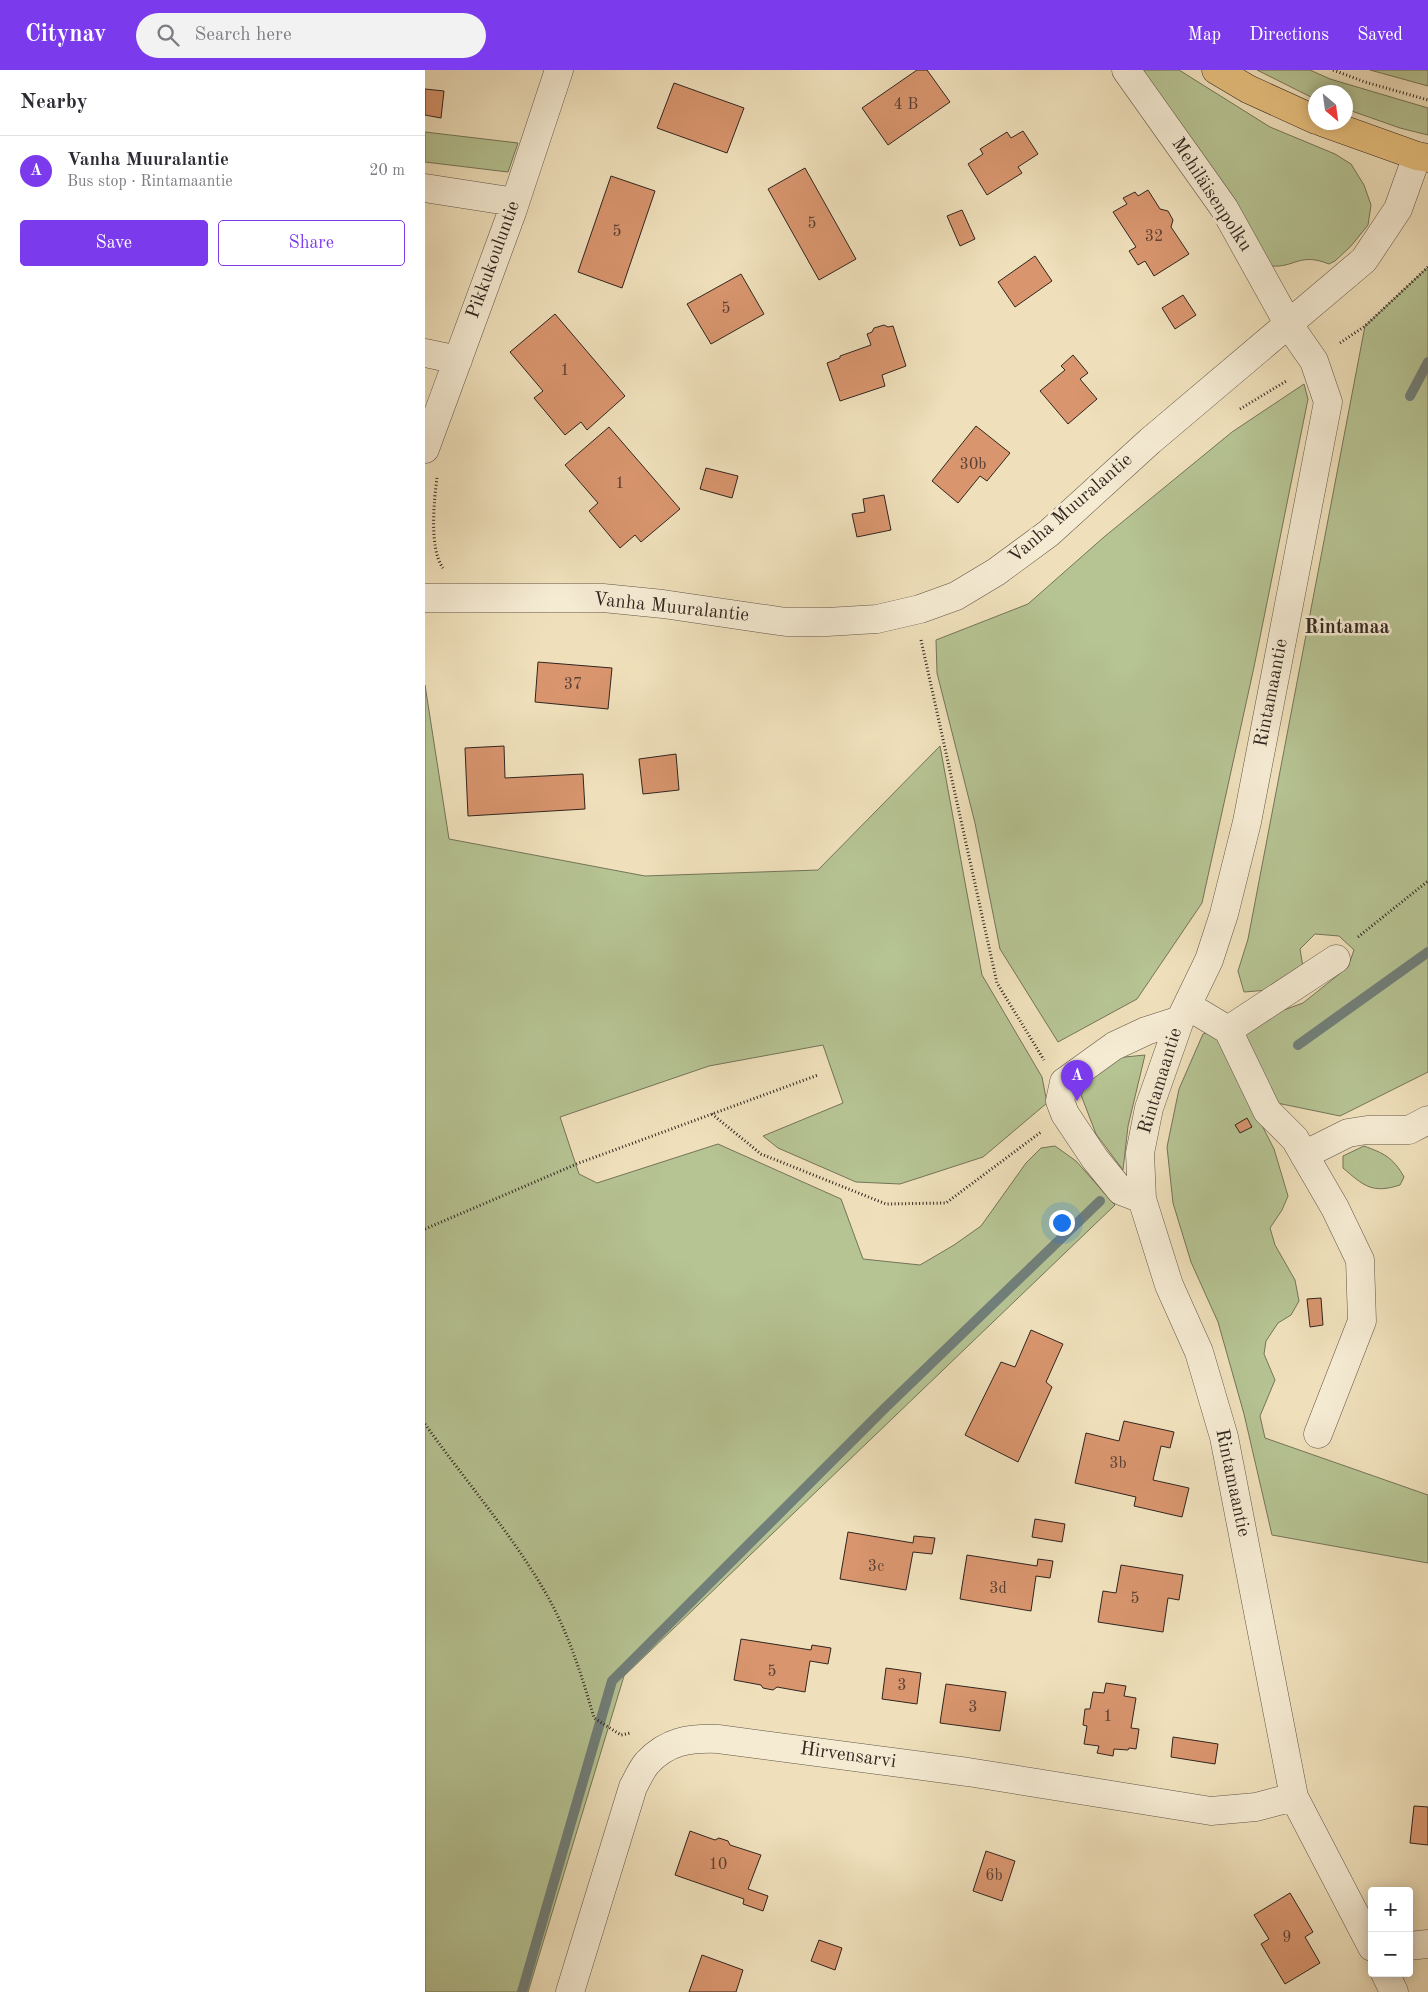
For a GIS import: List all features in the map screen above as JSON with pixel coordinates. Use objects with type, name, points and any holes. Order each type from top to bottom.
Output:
[{"type":"main road","points":[[1216,70],[1248,89],[1308,117]]},
{"type":"main road","points":[[1345,130],[1423,157]]},
{"type":"street","name":"Pikkukouluntie","points":[[425,449],[515,202],[559,70]]},
{"type":"street","name":"Mehiläisenpolku","points":[[1126,70],[1224,208],[1289,325]]},
{"type":"street","name":"Vanha Muuralantie","points":[[425,598],[603,598],[785,622],[827,622],[877,619],[920,609],[956,596],[996,572],[1049,533],[1132,457],[1363,260],[1397,209],[1423,157]]},
{"type":"street","points":[[425,188],[515,202]]},
{"type":"street","name":"Rintamaantie","points":[[1289,325],[1314,361],[1328,402],[1247,822],[1224,914],[1209,960],[1184,1013],[1149,1108],[1140,1153],[1142,1199],[1169,1285],[1199,1352],[1224,1438],[1294,1797],[1368,1940]]},
{"type":"street","points":[[425,352],[457,360]]},
{"type":"street","points":[[1228,1030],[1336,959]]},
{"type":"street","points":[[1142,1199],[1121,1191],[1095,1159],[1065,1114],[1060,1101],[1064,1082],[1114,1046],[1184,1013],[1228,1030],[1267,1111],[1295,1139],[1335,1208],[1359,1260],[1362,1321],[1318,1434]]},
{"type":"street","points":[[1304,1154],[1348,1133],[1367,1130],[1409,1130],[1428,1120]]},
{"type":"street","name":"Hirvensarvi","points":[[570,1992],[633,1787],[645,1764],[657,1754],[673,1744],[693,1738],[718,1739],[968,1772],[1211,1811],[1256,1807],[1294,1797]]},
{"type":"street","points":[[1413,1946],[1428,1944]]},
{"type":"street","points":[[1387,1977],[1394,1992]]},
{"type":"path","points":[[1333,70],[1365,82],[1428,100]]},
{"type":"path","points":[[1237,410],[1279,387],[1365,326],[1428,267]]},
{"type":"path","points":[[921,639],[997,983],[1047,1066],[1064,1082]]},
{"type":"path","points":[[1336,959],[1368,928],[1428,881]]},
{"type":"path","points":[[425,1229],[579,1163],[818,1075]]},
{"type":"path","points":[[712,1113],[761,1154],[886,1204],[945,1203],[1065,1114]]},
{"type":"path","points":[[425,1424],[507,1532],[548,1598],[578,1664],[594,1718],[621,1735]]},
{"type":"green space","points":[[1139,70],[1179,70],[1270,127],[1335,154],[1351,164],[1364,185],[1371,205],[1368,225],[1351,246],[1329,264],[1304,260],[1286,265],[1271,266]]},
{"type":"green space","points":[[1257,70],[1310,70],[1350,85],[1308,85],[1308,96]]},
{"type":"green space","points":[[1370,70],[1428,70],[1428,86]]},
{"type":"green space","points":[[1353,86],[1428,108],[1428,135],[1400,128],[1353,111]]},
{"type":"green space","points":[[425,132],[518,143],[508,172],[425,162]]},
{"type":"green space","points":[[1428,267],[1428,1072],[1340,1116],[1277,1103],[1238,1035],[1246,1024],[1303,1003],[1348,967],[1354,950],[1339,936],[1315,934],[1300,949],[1303,967],[1269,990],[1244,992],[1238,971],[1248,939],[1365,326]]},
{"type":"green space","points":[[1304,384],[1308,399],[1254,667],[1202,903],[1137,999],[1058,1042],[1000,949],[975,823],[937,673],[936,640],[1028,604],[1104,537],[1232,432]]},
{"type":"green space","points":[[425,685],[449,839],[645,876],[818,870],[940,746],[982,975],[1042,1077],[1047,1103],[983,1157],[900,1184],[856,1182],[778,1148],[763,1136],[843,1103],[823,1045],[709,1066],[560,1117],[579,1174],[597,1183],[718,1144],[841,1199],[863,1259],[920,1265],[981,1226],[1026,1163],[1041,1148],[1055,1146],[1076,1161],[1115,1205],[624,1676],[528,1992],[425,1992]]},
{"type":"green space","points":[[1211,1031],[1217,1037],[1274,1149],[1288,1196],[1282,1210],[1270,1228],[1275,1245],[1295,1280],[1299,1301],[1291,1315],[1278,1323],[1266,1341],[1264,1354],[1275,1380],[1260,1416],[1265,1438],[1428,1495],[1428,1563],[1272,1535],[1244,1414],[1218,1322],[1191,1262],[1173,1203],[1167,1147],[1179,1089],[1203,1034]]},
{"type":"green space","points":[[1145,1055],[1128,1126],[1123,1170],[1096,1134],[1081,1095],[1090,1079],[1115,1058]]},
{"type":"green space","points":[[1364,1146],[1392,1160],[1404,1177],[1400,1185],[1382,1189],[1369,1187],[1343,1168],[1343,1156]]},
{"type":"building","points":[[917,70],[927,70],[950,102],[888,145],[862,108]]},
{"type":"building","points":[[674,83],[744,108],[727,153],[657,128]]},
{"type":"building","points":[[425,89],[444,91],[441,118],[425,115]]},
{"type":"building","points":[[1023,131],[1038,154],[1018,167],[1022,173],[987,195],[968,164],[983,154],[980,149],[1007,132],[1011,138]]},
{"type":"building","points":[[805,168],[856,259],[819,280],[768,189]]},
{"type":"building","points":[[611,176],[655,191],[622,288],[578,272]]},
{"type":"building","points":[[1148,190],[1160,209],[1168,211],[1173,220],[1171,227],[1189,254],[1154,276],[1145,261],[1138,265],[1129,251],[1136,247],[1113,212],[1127,204],[1123,198],[1135,192],[1138,196]]},
{"type":"building","points":[[962,210],[975,239],[960,246],[947,216]]},
{"type":"building","points":[[1035,256],[1052,281],[1015,307],[998,282]]},
{"type":"building","points":[[741,274],[764,314],[711,344],[687,304]]},
{"type":"building","points":[[1183,295],[1196,315],[1175,329],[1162,308]]},
{"type":"building","points":[[555,314],[625,396],[587,430],[581,422],[565,435],[534,398],[543,391],[510,352]]},
{"type":"building","points":[[884,325],[888,327],[893,326],[906,366],[882,375],[885,386],[840,401],[827,363],[840,358],[840,356],[871,345],[867,334],[872,332],[874,328]]},
{"type":"building","points":[[1073,355],[1088,373],[1080,379],[1097,399],[1068,424],[1040,391],[1065,370],[1061,366]]},
{"type":"building","points":[[976,426],[1010,453],[987,481],[980,476],[958,503],[932,481]]},
{"type":"building","points":[[609,427],[680,509],[641,542],[635,535],[620,548],[589,511],[598,503],[565,465]]},
{"type":"building","points":[[706,468],[738,476],[732,498],[700,489]]},
{"type":"building","points":[[884,495],[891,530],[857,537],[852,514],[865,512],[863,499]]},
{"type":"building","points":[[538,662],[612,668],[608,709],[535,702]]},
{"type":"building","points":[[504,746],[505,778],[583,774],[585,809],[468,816],[465,748]]},
{"type":"building","points":[[676,754],[679,790],[643,794],[639,759]]},
{"type":"building","points":[[1247,1118],[1252,1127],[1240,1133],[1235,1125]]},
{"type":"building","points":[[1321,1298],[1323,1325],[1310,1327],[1307,1299]]},
{"type":"building","points":[[1031,1330],[1063,1344],[1046,1382],[1052,1387],[1018,1462],[965,1435],[1001,1362],[1015,1367]]},
{"type":"building","points":[[1124,1421],[1174,1432],[1170,1448],[1161,1446],[1153,1480],[1189,1488],[1182,1517],[1134,1506],[1136,1497],[1075,1483],[1086,1433],[1119,1441]]},
{"type":"building","points":[[1035,1519],[1065,1524],[1062,1542],[1032,1537]]},
{"type":"building","points":[[848,1532],[913,1543],[914,1536],[935,1538],[932,1554],[913,1552],[906,1590],[840,1579]]},
{"type":"building","points":[[967,1555],[1037,1566],[1038,1559],[1053,1561],[1050,1578],[1036,1576],[1031,1611],[960,1599]]},
{"type":"building","points":[[1121,1565],[1183,1575],[1179,1600],[1168,1598],[1163,1632],[1098,1622],[1103,1591],[1116,1593]]},
{"type":"building","points":[[741,1639],[811,1650],[812,1645],[831,1648],[828,1664],[810,1661],[805,1692],[777,1687],[773,1690],[763,1688],[761,1685],[734,1680]]},
{"type":"building","points":[[886,1668],[921,1673],[917,1704],[882,1699]]},
{"type":"building","points":[[1106,1683],[1126,1686],[1124,1696],[1136,1698],[1131,1728],[1139,1729],[1136,1749],[1114,1749],[1113,1756],[1097,1753],[1099,1746],[1084,1744],[1087,1726],[1083,1725],[1085,1709],[1090,1709],[1093,1692],[1104,1693]]},
{"type":"building","points":[[946,1684],[1006,1692],[1000,1731],[940,1723]]},
{"type":"building","points":[[1173,1737],[1218,1744],[1215,1764],[1171,1757]]},
{"type":"building","points":[[1414,1806],[1428,1807],[1428,1845],[1410,1843]]},
{"type":"building","points":[[690,1831],[715,1840],[719,1838],[728,1841],[730,1845],[761,1855],[748,1889],[768,1896],[763,1911],[743,1904],[744,1899],[675,1875]]},
{"type":"building","points":[[986,1851],[1015,1861],[1002,1901],[973,1891]]},
{"type":"building","points":[[1290,1893],[1313,1932],[1305,1937],[1320,1963],[1285,1984],[1261,1944],[1269,1939],[1254,1915]]},
{"type":"building","points":[[819,1940],[842,1948],[835,1970],[811,1961]]},
{"type":"building","points":[[702,1955],[743,1970],[736,1992],[689,1992]]},
{"type":"waterway","points":[[1410,396],[1428,362]]},
{"type":"waterway","points":[[1298,1045],[1428,952]]},
{"type":"waterway","points":[[522,1992],[612,1681],[886,1407],[1100,1201]]},
{"type":"place","name":"Vanha Muuralantie","points":[[1077,1101]]},
{"type":"district","name":"Rintamaa","points":[[1347,628]]}]
